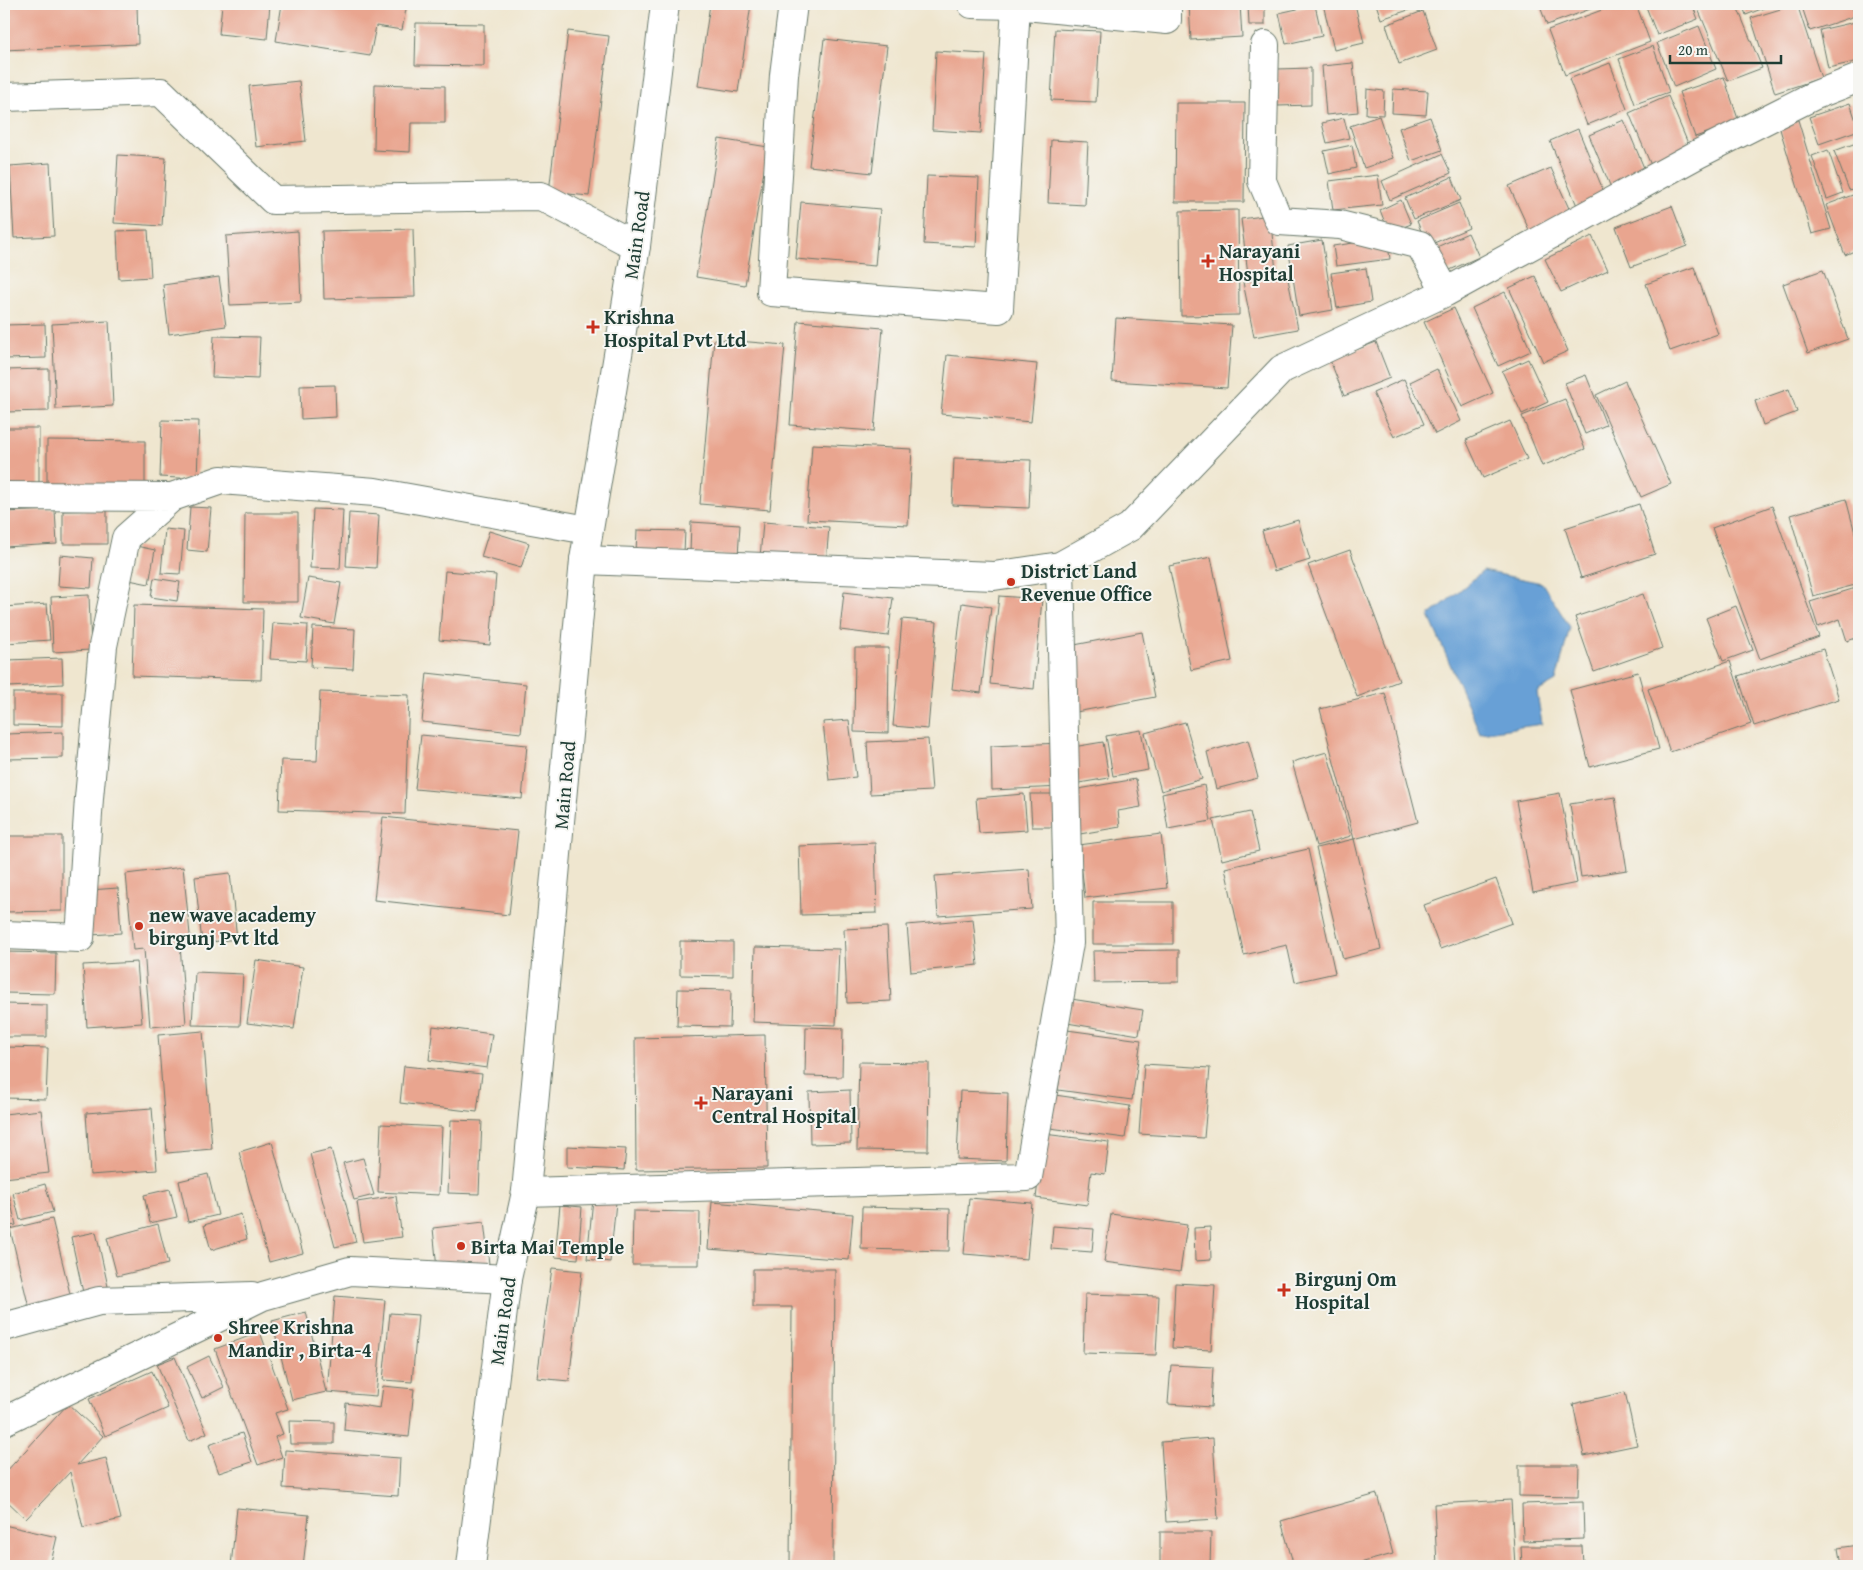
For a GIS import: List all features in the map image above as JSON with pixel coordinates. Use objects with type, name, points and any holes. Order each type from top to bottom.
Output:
[{"type":"street","name":"Main Road","points":[[471,1566],[507,1279],[526,1192],[584,560],[636,246],[665,4]]},
{"type":"street","points":[[793,4],[784,75],[771,292],[999,308],[1016,6]]},
{"type":"street","points":[[972,4],[1016,6],[1167,20],[1167,4]]},
{"type":"street","points":[[1265,46],[1262,181],[1279,221],[1340,225],[1420,245],[1446,292]]},
{"type":"street","points":[[584,560],[994,576],[1060,566],[1130,527],[1282,370],[1446,292],[1698,154],[1813,96],[1859,78]]},
{"type":"street","points":[[4,97],[162,92],[273,200],[541,196],[636,246]]},
{"type":"street","points":[[4,496],[172,497],[221,480],[375,492],[588,530]]},
{"type":"street","points":[[4,936],[80,938],[89,798],[104,637],[126,538],[172,497]]},
{"type":"street","points":[[526,1192],[1028,1177],[1069,943],[1060,566]]},
{"type":"street","points":[[4,1421],[263,1296],[350,1272],[507,1279]]},
{"type":"street","points":[[4,1327],[99,1301],[263,1296]]},
{"type":"water","points":[[1483,571],[1542,583],[1570,627],[1556,681],[1537,692],[1542,724],[1480,733],[1429,616]]},
{"type":"building","points":[[4,4],[137,4],[138,44],[4,50]]},
{"type":"building","points":[[222,4],[270,4],[267,39],[219,34]]},
{"type":"building","points":[[282,4],[407,4],[402,30],[376,26],[370,56],[276,41]]},
{"type":"building","points":[[710,4],[751,4],[738,92],[698,86]]},
{"type":"building","points":[[1189,4],[1240,4],[1242,37],[1191,40]]},
{"type":"building","points":[[1248,4],[1265,4],[1265,25],[1249,25]]},
{"type":"building","points":[[1323,4],[1355,4],[1364,43],[1334,50]]},
{"type":"building","points":[[1376,4],[1427,4],[1381,19]]},
{"type":"building","points":[[1539,4],[1604,4],[1547,25]]},
{"type":"building","points":[[1618,4],[1636,4],[1650,42],[1565,75],[1548,30]]},
{"type":"building","points":[[1645,4],[1692,4],[1698,19],[1657,35]]},
{"type":"building","points":[[1696,4],[1736,4],[1762,68],[1728,81]]},
{"type":"building","points":[[1742,4],[1774,4],[1746,15]]},
{"type":"building","points":[[1797,4],[1821,78],[1775,93],[1751,18]]},
{"type":"building","points":[[1801,4],[1851,4],[1855,16],[1810,31]]},
{"type":"building","points":[[1315,5],[1322,36],[1286,44],[1279,13]]},
{"type":"building","points":[[1423,11],[1437,50],[1399,64],[1386,25]]},
{"type":"building","points":[[1855,22],[1859,45],[1859,61],[1828,68],[1820,30]]},
{"type":"building","points":[[416,23],[484,24],[484,66],[415,65]]},
{"type":"building","points":[[1699,26],[1716,69],[1674,87],[1657,43]]},
{"type":"building","points":[[1055,29],[1100,31],[1096,102],[1051,100]]},
{"type":"building","points":[[568,31],[609,36],[589,196],[549,192]]},
{"type":"building","points":[[824,39],[887,46],[872,173],[809,166]]},
{"type":"building","points":[[1653,46],[1669,92],[1635,104],[1619,59]]},
{"type":"building","points":[[936,51],[986,54],[981,133],[932,130]]},
{"type":"building","points":[[1353,63],[1358,112],[1326,115],[1322,66]]},
{"type":"building","points":[[1610,63],[1627,109],[1587,125],[1569,79]]},
{"type":"building","points":[[1311,68],[1311,105],[1278,106],[1277,69]]},
{"type":"building","points":[[1724,77],[1739,122],[1695,137],[1679,92]]},
{"type":"building","points":[[299,81],[306,141],[256,147],[249,86]]},
{"type":"building","points":[[375,84],[445,86],[445,123],[411,123],[410,152],[374,150]]},
{"type":"building","points":[[1367,89],[1384,91],[1383,115],[1366,114]]},
{"type":"building","points":[[1393,89],[1428,91],[1426,115],[1392,113]]},
{"type":"building","points":[[1668,96],[1692,153],[1653,170],[1629,113]]},
{"type":"building","points":[[1176,103],[1245,103],[1244,202],[1175,202]]},
{"type":"building","points":[[1850,103],[1859,130],[1819,144],[1809,117]]},
{"type":"building","points":[[1379,116],[1393,158],[1364,168],[1350,126]]},
{"type":"building","points":[[1430,117],[1442,150],[1411,161],[1399,128]]},
{"type":"building","points":[[1344,118],[1349,138],[1327,143],[1322,123]]},
{"type":"building","points":[[1624,120],[1647,175],[1612,190],[1589,135]]},
{"type":"building","points":[[1798,120],[1831,229],[1812,234],[1779,126]]},
{"type":"building","points":[[1578,129],[1606,197],[1578,208],[1550,141]]},
{"type":"building","points":[[719,139],[768,147],[745,285],[696,277]]},
{"type":"building","points":[[1051,140],[1088,142],[1085,205],[1048,203]]},
{"type":"building","points":[[1859,142],[1859,187],[1849,190],[1834,151]]},
{"type":"building","points":[[1352,145],[1356,168],[1329,174],[1324,151]]},
{"type":"building","points":[[1828,150],[1843,193],[1827,199],[1812,156]]},
{"type":"building","points":[[1442,154],[1451,173],[1390,200],[1382,181]]},
{"type":"building","points":[[118,155],[166,158],[162,226],[114,223]]},
{"type":"building","points":[[50,163],[54,236],[14,238],[10,166]]},
{"type":"building","points":[[1551,168],[1571,213],[1530,232],[1509,186]]},
{"type":"building","points":[[1378,175],[1382,205],[1333,210],[1329,181]]},
{"type":"building","points":[[927,176],[979,178],[976,247],[924,244]]},
{"type":"building","points":[[1452,177],[1461,200],[1414,219],[1405,198]]},
{"type":"building","points":[[1858,193],[1859,249],[1845,255],[1826,205]]},
{"type":"building","points":[[1401,200],[1411,224],[1389,233],[1380,210]]},
{"type":"building","points":[[801,202],[880,209],[875,266],[796,259]]},
{"type":"building","points":[[1459,203],[1469,228],[1427,246],[1417,221]]},
{"type":"building","points":[[1672,206],[1687,246],[1631,267],[1616,227]]},
{"type":"building","points":[[1238,210],[1239,315],[1181,316],[1180,211]]},
{"type":"building","points":[[1270,215],[1276,271],[1248,274],[1241,219]]},
{"type":"building","points":[[413,229],[415,297],[324,299],[322,231]]},
{"type":"building","points":[[148,230],[151,277],[119,279],[117,231]]},
{"type":"building","points":[[298,231],[301,302],[230,305],[226,236]]},
{"type":"building","points":[[1468,233],[1479,257],[1441,274],[1430,250]]},
{"type":"building","points":[[1592,236],[1608,270],[1561,292],[1545,259]]},
{"type":"building","points":[[1387,238],[1390,259],[1336,266],[1333,246]]},
{"type":"building","points":[[1322,240],[1333,310],[1299,316],[1288,246]]},
{"type":"building","points":[[1694,267],[1718,334],[1670,351],[1646,284]]},
{"type":"building","points":[[1366,268],[1371,302],[1337,308],[1331,273]]},
{"type":"building","points":[[1823,270],[1848,339],[1808,353],[1783,284]]},
{"type":"building","points":[[1287,274],[1298,329],[1254,337],[1243,282]]},
{"type":"building","points":[[1535,276],[1568,351],[1543,362],[1509,288]]},
{"type":"building","points":[[219,277],[226,326],[169,334],[163,285]]},
{"type":"building","points":[[1505,292],[1531,351],[1498,366],[1472,308]]},
{"type":"building","points":[[1454,308],[1493,393],[1462,407],[1424,322]]},
{"type":"building","points":[[1116,318],[1232,325],[1227,388],[1112,381]]},
{"type":"building","points":[[109,321],[113,406],[56,409],[52,324]]},
{"type":"building","points":[[798,321],[883,328],[874,431],[790,425]]},
{"type":"building","points":[[45,324],[46,358],[4,359],[4,325]]},
{"type":"building","points":[[214,336],[260,337],[258,379],[212,377]]},
{"type":"building","points":[[714,339],[785,345],[770,510],[700,504]]},
{"type":"building","points":[[1376,342],[1390,378],[1344,396],[1330,360]]},
{"type":"building","points":[[947,355],[1037,364],[1031,422],[941,414]]},
{"type":"building","points":[[1528,359],[1548,402],[1522,414],[1502,371]]},
{"type":"building","points":[[49,369],[49,411],[4,412],[4,370]]},
{"type":"building","points":[[1437,369],[1461,421],[1435,434],[1410,382]]},
{"type":"building","points":[[1586,375],[1606,425],[1585,434],[1565,383]]},
{"type":"building","points":[[1404,379],[1424,424],[1394,437],[1373,393]]},
{"type":"building","points":[[1625,381],[1671,484],[1641,497],[1596,395]]},
{"type":"building","points":[[335,385],[336,417],[301,419],[300,386]]},
{"type":"building","points":[[1789,389],[1797,412],[1763,425],[1755,401]]},
{"type":"building","points":[[1565,399],[1585,449],[1542,466],[1522,416]]},
{"type":"building","points":[[162,420],[199,421],[197,479],[160,477]]},
{"type":"building","points":[[1510,421],[1527,459],[1483,478],[1466,440]]},
{"type":"building","points":[[4,428],[39,428],[39,488],[4,487]]},
{"type":"building","points":[[47,440],[145,441],[145,487],[47,486]]},
{"type":"building","points":[[812,444],[912,449],[908,525],[807,520]]},
{"type":"building","points":[[954,458],[1031,460],[1029,508],[952,505]]},
{"type":"building","points":[[1859,488],[1859,513],[1853,490]]},
{"type":"building","points":[[1846,499],[1859,548],[1859,584],[1813,596],[1790,515]]},
{"type":"building","points":[[1639,504],[1655,554],[1581,578],[1565,528]]},
{"type":"building","points":[[1772,506],[1819,637],[1760,659],[1712,528]]},
{"type":"building","points":[[190,507],[211,508],[207,552],[187,550]]},
{"type":"building","points":[[313,509],[343,510],[340,569],[310,568]]},
{"type":"building","points":[[55,510],[57,544],[4,547],[4,512]]},
{"type":"building","points":[[107,510],[107,544],[63,544],[63,511]]},
{"type":"building","points":[[245,513],[298,513],[298,602],[244,602]]},
{"type":"building","points":[[349,513],[379,515],[376,568],[346,566]]},
{"type":"building","points":[[1298,520],[1310,560],[1274,571],[1262,531]]},
{"type":"building","points":[[691,522],[740,525],[738,556],[690,553]]},
{"type":"building","points":[[763,522],[829,527],[826,563],[760,558]]},
{"type":"building","points":[[165,529],[184,531],[180,574],[161,573]]},
{"type":"building","points":[[637,530],[685,531],[684,553],[636,552]]},
{"type":"building","points":[[489,531],[529,543],[521,568],[481,557]]},
{"type":"building","points":[[136,546],[155,550],[149,584],[129,580]]},
{"type":"building","points":[[1350,550],[1399,681],[1357,697],[1308,565]]},
{"type":"building","points":[[60,555],[93,558],[91,588],[58,586]]},
{"type":"building","points":[[1211,557],[1232,661],[1191,670],[1169,566]]},
{"type":"building","points":[[445,571],[496,575],[490,645],[439,640]]},
{"type":"building","points":[[154,578],[180,582],[177,601],[151,597]]},
{"type":"building","points":[[308,578],[341,583],[334,624],[301,618]]},
{"type":"building","points":[[1859,587],[1859,637],[1847,641],[1840,619],[1818,627],[1810,602]]},
{"type":"building","points":[[844,592],[893,598],[888,636],[840,630]]},
{"type":"building","points":[[1643,594],[1662,648],[1594,672],[1575,617]]},
{"type":"building","points":[[89,595],[91,650],[53,652],[51,597]]},
{"type":"building","points":[[999,596],[1042,599],[1034,689],[990,684]]},
{"type":"building","points":[[962,603],[991,607],[981,693],[952,689]]},
{"type":"building","points":[[47,604],[50,640],[6,643],[4,607]]},
{"type":"building","points":[[134,605],[263,609],[261,680],[132,676]]},
{"type":"building","points":[[1736,606],[1753,650],[1723,661],[1706,618]]},
{"type":"building","points":[[902,619],[937,622],[928,729],[893,726]]},
{"type":"building","points":[[273,623],[308,625],[306,661],[270,659]]},
{"type":"building","points":[[313,627],[355,629],[353,669],[311,667]]},
{"type":"building","points":[[1142,632],[1155,697],[1076,712],[1064,647]]},
{"type":"building","points":[[855,648],[889,648],[888,733],[854,732]]},
{"type":"building","points":[[1823,649],[1839,699],[1754,726],[1738,676]]},
{"type":"building","points":[[62,658],[63,684],[9,687],[8,660]]},
{"type":"building","points":[[1730,661],[1751,724],[1670,752],[1648,689]]},
{"type":"building","points":[[1638,672],[1659,749],[1590,767],[1570,690]]},
{"type":"building","points":[[427,673],[526,684],[521,733],[422,722]]},
{"type":"building","points":[[320,692],[409,695],[405,814],[279,810],[281,760],[317,761]]},
{"type":"building","points":[[13,693],[63,693],[63,726],[13,725]]},
{"type":"building","points":[[1385,693],[1418,822],[1354,839],[1320,709]]},
{"type":"building","points":[[849,720],[856,777],[829,780],[823,722]]},
{"type":"building","points":[[1185,722],[1202,779],[1161,791],[1145,733]]},
{"type":"building","points":[[1141,730],[1148,770],[1113,776],[1106,736]]},
{"type":"building","points":[[63,732],[63,758],[7,759],[6,734]]},
{"type":"building","points":[[421,735],[527,745],[522,799],[415,789]]},
{"type":"building","points":[[928,739],[932,791],[870,794],[867,742]]},
{"type":"building","points":[[1248,740],[1258,778],[1216,789],[1207,752]]},
{"type":"building","points":[[1103,742],[1109,778],[1073,784],[1067,748]]},
{"type":"building","points":[[1062,743],[1063,787],[992,790],[991,746]]},
{"type":"building","points":[[1327,752],[1351,836],[1316,846],[1292,762]]},
{"type":"building","points":[[1136,779],[1141,807],[1118,811],[1120,827],[1080,834],[1073,790]]},
{"type":"building","points":[[1204,785],[1211,821],[1168,829],[1162,794]]},
{"type":"building","points":[[1560,793],[1577,883],[1533,892],[1516,801]]},
{"type":"building","points":[[1024,794],[1027,830],[979,833],[976,798]]},
{"type":"building","points":[[1030,794],[1061,794],[1062,827],[1032,827]]},
{"type":"building","points":[[1615,797],[1627,870],[1581,877],[1570,804]]},
{"type":"building","points":[[1250,812],[1259,851],[1222,860],[1213,820]]},
{"type":"building","points":[[383,817],[518,831],[509,915],[374,900]]},
{"type":"building","points":[[1161,834],[1167,888],[1085,898],[1079,845]]},
{"type":"building","points":[[4,836],[62,836],[62,911],[4,912]]},
{"type":"building","points":[[1354,839],[1381,949],[1343,959],[1316,848]]},
{"type":"building","points":[[875,843],[877,913],[801,915],[799,846]]},
{"type":"building","points":[[1308,849],[1335,973],[1295,982],[1287,945],[1244,955],[1225,868]]},
{"type":"building","points":[[183,867],[191,944],[180,945],[186,1024],[150,1027],[144,949],[133,950],[126,874]]},
{"type":"building","points":[[1029,869],[1032,909],[938,916],[935,876]]},
{"type":"building","points":[[230,873],[237,939],[202,943],[195,877]]},
{"type":"building","points":[[1496,879],[1512,923],[1440,949],[1424,905]]},
{"type":"building","points":[[118,888],[121,933],[91,935],[89,890]]},
{"type":"building","points":[[1093,902],[1173,902],[1173,944],[1093,944]]},
{"type":"building","points":[[973,919],[978,965],[911,972],[907,925]]},
{"type":"building","points":[[887,927],[891,1001],[847,1003],[844,929]]},
{"type":"building","points":[[680,941],[733,942],[733,976],[680,975]]},
{"type":"building","points":[[755,947],[839,949],[836,1025],[753,1022]]},
{"type":"building","points":[[1179,950],[1179,982],[1094,983],[1093,951]]},
{"type":"building","points":[[4,952],[56,953],[55,994],[4,993]]},
{"type":"building","points":[[256,960],[303,967],[294,1029],[247,1023]]},
{"type":"building","points":[[137,962],[142,1023],[87,1027],[83,965]]},
{"type":"building","points":[[195,972],[243,974],[240,1026],[192,1025]]},
{"type":"building","points":[[678,989],[731,990],[730,1027],[677,1026]]},
{"type":"building","points":[[1071,999],[1143,1010],[1139,1035],[1067,1023]]},
{"type":"building","points":[[4,1004],[47,1005],[47,1037],[4,1037]]},
{"type":"building","points":[[433,1026],[492,1034],[487,1068],[429,1060]]},
{"type":"building","points":[[806,1027],[843,1028],[842,1077],[805,1076]]},
{"type":"building","points":[[1067,1030],[1141,1040],[1132,1100],[1058,1090]]},
{"type":"building","points":[[203,1031],[212,1149],[167,1153],[158,1035]]},
{"type":"building","name":"Narayani Central Hospital","points":[[765,1035],[767,1168],[636,1170],[635,1038]]},
{"type":"building","points":[[4,1047],[48,1048],[46,1099],[4,1098]]},
{"type":"building","points":[[859,1062],[929,1063],[928,1151],[857,1150]]},
{"type":"building","points":[[1144,1064],[1210,1068],[1204,1138],[1139,1134]]},
{"type":"building","points":[[404,1066],[482,1074],[477,1112],[400,1103]]},
{"type":"building","points":[[850,1090],[851,1143],[810,1144],[809,1092]]},
{"type":"building","points":[[960,1091],[1008,1093],[1006,1161],[957,1159]]},
{"type":"building","points":[[1055,1095],[1130,1106],[1125,1138],[1050,1128]]},
{"type":"building","points":[[152,1108],[157,1170],[90,1175],[86,1113]]},
{"type":"building","points":[[41,1110],[49,1173],[4,1178],[4,1114]]},
{"type":"building","points":[[451,1120],[482,1121],[479,1194],[448,1193]]},
{"type":"building","points":[[381,1124],[442,1127],[439,1195],[378,1192]]},
{"type":"building","points":[[1044,1134],[1109,1142],[1105,1174],[1091,1172],[1087,1205],[1036,1198]]},
{"type":"building","points":[[272,1142],[303,1253],[269,1262],[239,1152]]},
{"type":"building","points":[[567,1146],[626,1149],[624,1170],[567,1167]]},
{"type":"building","points":[[331,1149],[356,1242],[335,1247],[310,1154]]},
{"type":"building","points":[[363,1158],[374,1195],[354,1200],[343,1163]]},
{"type":"building","points":[[208,1174],[218,1215],[188,1222],[179,1181]]},
{"type":"building","points":[[45,1184],[53,1212],[20,1220],[13,1193]]},
{"type":"building","points":[[170,1189],[177,1217],[150,1223],[144,1195]]},
{"type":"building","points":[[9,1195],[16,1225],[4,1227],[4,1196]]},
{"type":"building","points":[[396,1196],[402,1237],[363,1242],[357,1202]]},
{"type":"building","points":[[969,1198],[1032,1203],[1027,1259],[964,1254]]},
{"type":"building","points":[[593,1199],[616,1202],[610,1262],[587,1259]]},
{"type":"building","points":[[712,1202],[853,1214],[849,1260],[708,1249]]},
{"type":"building","points":[[560,1205],[582,1207],[578,1259],[555,1257]]},
{"type":"building","points":[[862,1207],[950,1209],[949,1251],[861,1249]]},
{"type":"building","points":[[633,1211],[700,1212],[699,1265],[632,1265]]},
{"type":"building","points":[[241,1214],[247,1239],[211,1250],[204,1225]]},
{"type":"building","points":[[1111,1214],[1187,1225],[1180,1272],[1104,1262]]},
{"type":"building","points":[[52,1219],[72,1302],[30,1312],[10,1229]]},
{"type":"building","name":"Birta Mai Temple","points":[[484,1222],[489,1264],[437,1269],[433,1228]]},
{"type":"building","points":[[158,1224],[168,1264],[117,1276],[107,1238]]},
{"type":"building","points":[[1053,1226],[1094,1229],[1092,1252],[1051,1249]]},
{"type":"building","points":[[1210,1227],[1211,1260],[1195,1261],[1194,1228]]},
{"type":"building","points":[[96,1232],[109,1291],[84,1297],[71,1237]]},
{"type":"building","points":[[552,1268],[582,1271],[569,1381],[537,1378]]},
{"type":"building","points":[[753,1269],[835,1269],[833,1566],[790,1566],[792,1307],[753,1307]]},
{"type":"building","points":[[1175,1283],[1215,1285],[1211,1350],[1172,1348]]},
{"type":"building","points":[[1085,1294],[1159,1296],[1156,1355],[1083,1353]]},
{"type":"building","points":[[335,1296],[385,1300],[376,1396],[327,1392]]},
{"type":"building","points":[[306,1312],[326,1392],[292,1400],[272,1321]]},
{"type":"building","points":[[390,1313],[418,1315],[412,1382],[383,1380]]},
{"type":"building","points":[[260,1332],[288,1409],[275,1413],[283,1434],[275,1437],[282,1457],[258,1465],[215,1349]]},
{"type":"building","points":[[209,1356],[224,1387],[202,1398],[187,1367]]},
{"type":"building","points":[[175,1357],[207,1433],[189,1441],[157,1364]]},
{"type":"building","points":[[1171,1365],[1213,1367],[1211,1407],[1168,1404]]},
{"type":"building","points":[[152,1371],[168,1408],[105,1436],[89,1399]]},
{"type":"building","points":[[383,1386],[414,1389],[409,1437],[344,1430],[346,1403],[380,1408]]},
{"type":"building","points":[[1625,1392],[1637,1445],[1584,1456],[1573,1404]]},
{"type":"building","points":[[68,1404],[103,1436],[77,1465],[106,1458],[121,1519],[83,1528],[70,1472],[26,1519],[4,1498],[4,1474]]},
{"type":"building","points":[[289,1421],[334,1422],[334,1444],[290,1444]]},
{"type":"building","points":[[242,1433],[252,1462],[219,1473],[209,1445]]},
{"type":"building","points":[[1213,1438],[1218,1519],[1166,1522],[1161,1442]]},
{"type":"building","points":[[285,1450],[400,1458],[398,1496],[283,1488]]},
{"type":"building","points":[[1519,1465],[1579,1465],[1578,1497],[1519,1496]]},
{"type":"building","points":[[1377,1494],[1393,1554],[1349,1566],[1294,1566],[1281,1521]]},
{"type":"building","points":[[1511,1500],[1515,1566],[1437,1566],[1434,1504]]},
{"type":"building","points":[[1583,1502],[1584,1539],[1523,1541],[1522,1504]]},
{"type":"building","points":[[237,1508],[309,1515],[303,1566],[231,1566]]},
{"type":"building","points":[[4,1525],[57,1537],[50,1566],[4,1566]]},
{"type":"building","points":[[1160,1532],[1211,1532],[1210,1566],[1160,1566]]},
{"type":"building","points":[[1859,1545],[1859,1566],[1841,1566],[1838,1548]]},
{"type":"building","points":[[1521,1546],[1582,1546],[1583,1566],[1522,1566]]},
{"type":"place","name":"Narayani Hospital","points":[[1208,261]]},
{"type":"place","name":"Krishna Hospital Pvt Ltd","points":[[593,327]]},
{"type":"place","name":"District Land Revenue Office","points":[[1011,582]]},
{"type":"place","name":"new wave academy birgunj Pvt ltd","points":[[139,926]]},
{"type":"place","name":"Narayani Central Hospital","points":[[701,1103]]},
{"type":"place","name":"Birta Mai Temple","points":[[461,1246]]},
{"type":"place","name":"Birgunj Om Hospital","points":[[1284,1290]]},
{"type":"place","name":"Shree Krishna Mandir , Birta-4","points":[[218,1338]]}]
